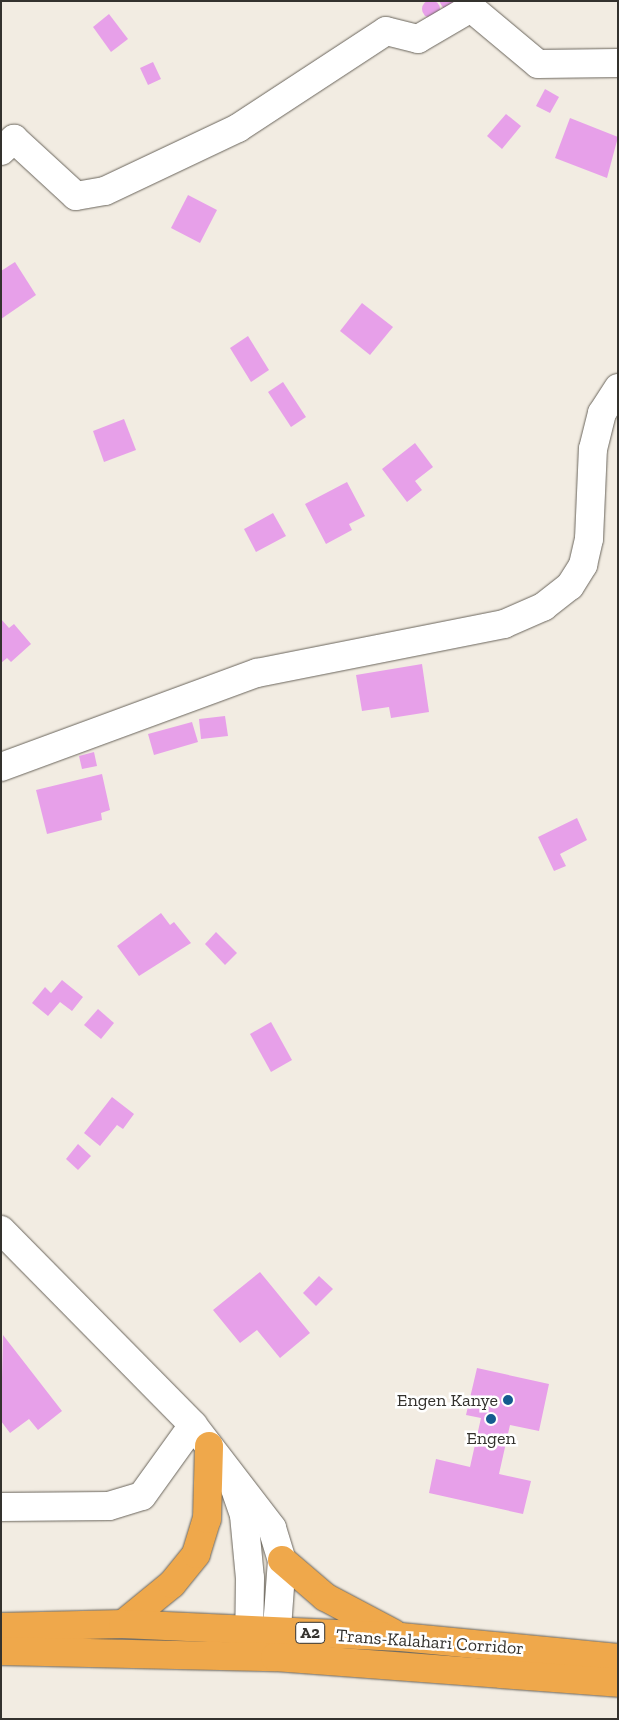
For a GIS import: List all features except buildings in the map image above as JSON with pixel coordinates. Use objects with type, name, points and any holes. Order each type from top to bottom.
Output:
[{"type":"highway","points":[[123,1624],[172,1584],[196,1554],[207,1519],[209,1446]]},
{"type":"highway","points":[[282,1560],[325,1596],[401,1637]]},
{"type":"highway","name":"Trans-Kalahari Corridor","points":[[1,1627],[123,1624],[262,1644],[618,1684]]},
{"type":"highway","name":"Trans-Kalahari Corridor","points":[[1,1651],[262,1644],[401,1637],[618,1658]]},
{"type":"street","points":[[1,151],[14,139],[76,196],[105,191],[238,128],[386,31],[418,39],[471,8],[538,64],[618,63]]},
{"type":"street","points":[[1,768],[257,673],[504,624],[544,607],[570,586],[583,565],[589,539],[593,449],[602,414],[618,388]]},
{"type":"street","points":[[1,1230],[193,1425],[228,1468],[272,1528],[282,1560],[262,1644]]},
{"type":"street","points":[[1,1507],[109,1506],[142,1496],[193,1425]]},
{"type":"street","points":[[228,1468],[244,1515],[262,1644]]},
{"type":"place","name":"Engen Kanye","points":[[508,1400]]},
{"type":"place","name":"Engen","points":[[491,1419]]}]
